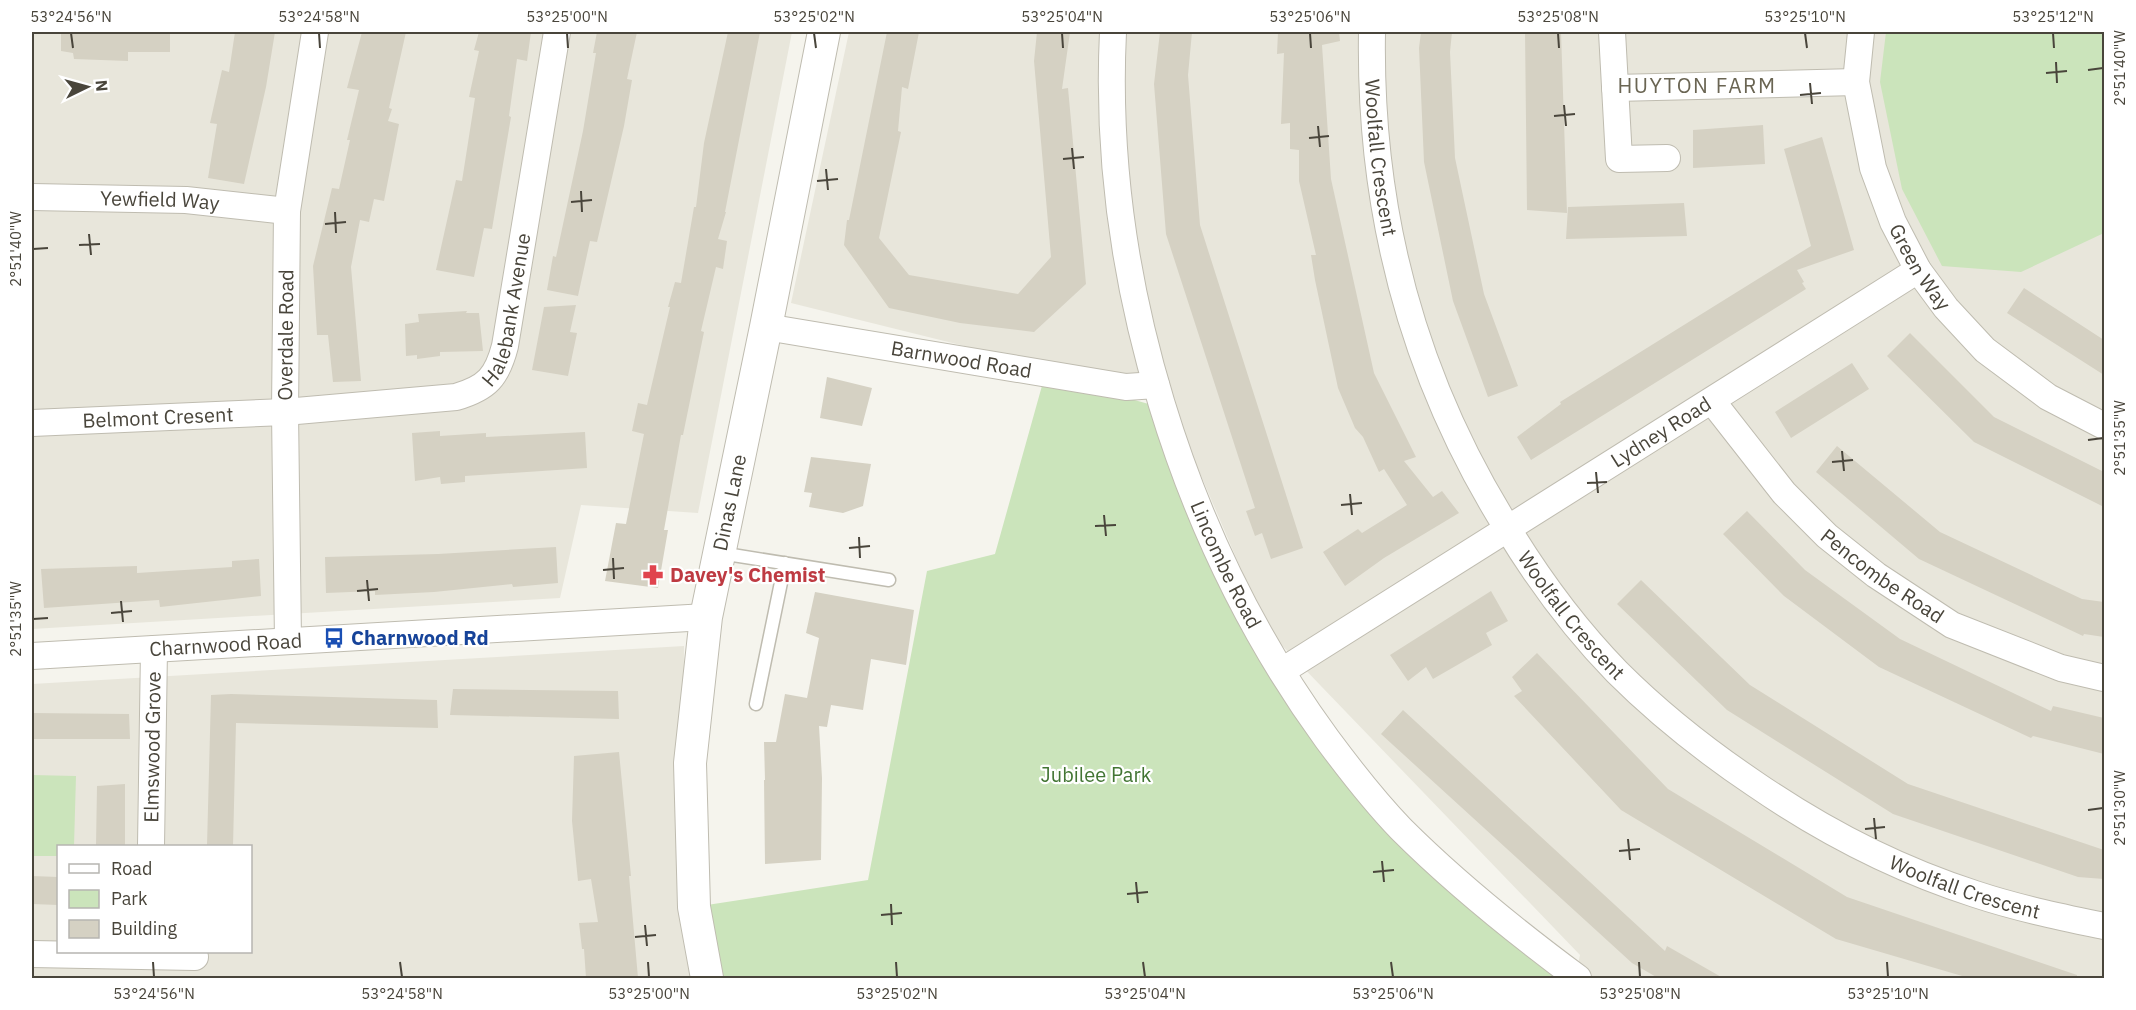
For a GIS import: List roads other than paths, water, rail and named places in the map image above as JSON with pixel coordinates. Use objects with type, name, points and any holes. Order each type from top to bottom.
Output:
[{"type":"street","name":"Overdale Road","points":[[288,641],[285,412],[287,211],[315,32]]},
{"type":"street","name":"Halebank Avenue","points":[[285,412],[456,397],[471,393],[491,379],[497,370],[505,346],[556,32]]},
{"type":"street","name":"Dinas Lane","points":[[707,978],[694,907],[690,763],[706,617],[824,32]]},
{"type":"street","name":"Lincombe Road","points":[[1113,32],[1112,104],[1118,185],[1137,310],[1156,385],[1179,455],[1218,549],[1250,617],[1300,701],[1354,775],[1400,828],[1479,901],[1569,976]]},
{"type":"street","name":"Woolfall Crescent","points":[[1372,32],[1372,92],[1377,149],[1384,203],[1402,293],[1425,364],[1445,413],[1486,494],[1553,597],[1616,671],[1648,702],[1709,752],[1776,799],[1849,841],[1927,877],[2016,906],[2104,926]]},
{"type":"street","points":[[1612,32],[1619,159],[1667,158]]},
{"type":"street","name":"Green Way","points":[[1861,32],[1856,82],[1873,168],[1893,222],[1918,270],[1946,308],[1985,350],[2048,397],[2104,426]]},
{"type":"street","points":[[1615,88],[1856,82]]},
{"type":"street","name":"Yewfield Way","points":[[32,197],[186,200],[287,211]]},
{"type":"street","name":"Lydney Road","points":[[1282,671],[1918,270]]},
{"type":"street","name":"Barnwood Road","points":[[766,327],[1126,387],[1156,385]]},
{"type":"street","name":"Pencombe Road","points":[[1712,401],[1784,493],[1827,536],[1876,575],[1952,625],[2061,668],[2104,678]]},
{"type":"street","name":"Belmont Cresent","points":[[32,423],[285,412]]},
{"type":"street","name":"Charnwood Road","points":[[32,656],[706,617]]},
{"type":"street","name":"Elmswood Grove","points":[[151,845],[154,649]]},
{"type":"street","points":[[32,954],[149,954],[195,957]]},
{"type":"lane","points":[[718,553],[889,580]]},
{"type":"lane","points":[[756,704],[785,563]]},
{"type":"place","name":"Davey's Chemist","points":[[653,575]]},
{"type":"place","name":"Charnwood Rd","points":[[334,638]]},
{"type":"district","name":"HUYTON FARM","points":[[1697,86]]},
{"type":"park label","name":"Jubilee Park","points":[[1096,775]]}]
